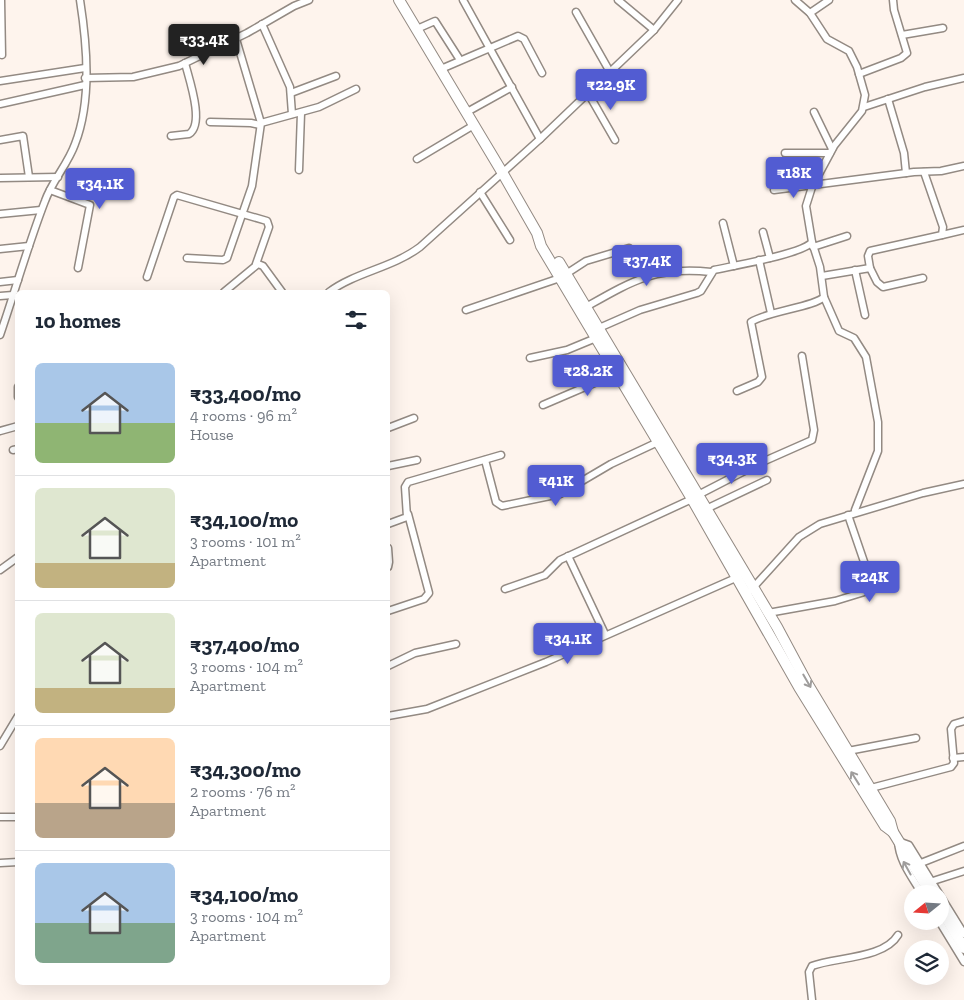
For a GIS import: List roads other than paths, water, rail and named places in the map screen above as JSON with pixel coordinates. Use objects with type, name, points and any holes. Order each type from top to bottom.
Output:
[{"type":"main road","points":[[399,0],[502,172],[537,233],[541,246],[586,307],[597,333]]},
{"type":"main road","points":[[563,276],[688,484],[738,577],[768,613],[772,629]]},
{"type":"main road","points":[[621,372],[658,442],[688,484]]},
{"type":"main road","points":[[695,497],[706,509],[859,785],[885,826],[895,836],[909,857],[926,885]]},
{"type":"main road","points":[[779,641],[871,788],[890,821],[895,836]]},
{"type":"main road","points":[[949,923],[964,948]]},
{"type":"street","points":[[1,0],[2,55]]},
{"type":"street","points":[[0,334],[41,210],[79,134],[85,81],[86,41],[80,0]]},
{"type":"street","points":[[0,104],[85,81],[133,78],[185,63],[236,39],[294,6],[309,0]]},
{"type":"street","points":[[463,0],[540,139]]},
{"type":"street","points":[[618,0],[654,30]]},
{"type":"street","points":[[333,290],[413,252],[540,139],[654,30],[678,0]]},
{"type":"street","points":[[795,0],[810,13],[827,39],[849,51],[859,74],[865,95],[864,107],[831,151],[812,187],[806,206],[812,244],[822,276],[824,297],[839,331],[854,338],[866,357],[878,422],[878,451],[855,510]]},
{"type":"street","points":[[810,13],[829,0]]},
{"type":"street","points":[[859,74],[906,55],[907,50],[893,0]]},
{"type":"street","points":[[576,12],[610,72]]},
{"type":"street","points":[[417,30],[435,21],[460,60]]},
{"type":"street","points":[[262,24],[288,80],[292,114]]},
{"type":"street","points":[[902,35],[943,28]]},
{"type":"street","points":[[441,69],[514,36],[521,37],[542,73]]},
{"type":"street","points":[[187,258],[225,260],[244,213],[252,186],[260,124],[236,39]]},
{"type":"street","points":[[171,136],[189,134],[194,127],[195,105],[185,63]]},
{"type":"street","points":[[0,81],[85,68]]},
{"type":"street","points":[[291,93],[336,76]]},
{"type":"street","points":[[864,107],[888,98],[964,78]]},
{"type":"street","points":[[467,112],[512,88]]},
{"type":"street","points":[[210,122],[260,124],[319,107],[356,89]]},
{"type":"street","points":[[588,93],[615,140]]},
{"type":"street","points":[[888,98],[904,153],[906,173]]},
{"type":"street","points":[[814,112],[831,151]]},
{"type":"street","points":[[299,170],[300,113]]},
{"type":"street","points":[[417,159],[474,124]]},
{"type":"street","points":[[0,140],[23,136],[29,177]]},
{"type":"street","points":[[785,153],[831,151]]},
{"type":"street","points":[[774,190],[812,187],[964,166]]},
{"type":"street","points":[[924,172],[943,227],[942,235]]},
{"type":"street","points":[[0,178],[58,176]]},
{"type":"street","points":[[50,190],[90,205],[78,268]]},
{"type":"street","points":[[480,192],[510,240]]},
{"type":"street","points":[[147,277],[174,196],[180,195],[244,213],[267,221],[269,225],[256,264],[226,290]]},
{"type":"street","points":[[0,214],[41,210]]},
{"type":"street","points":[[722,223],[734,266]]},
{"type":"street","points":[[923,278],[883,287],[877,282],[870,268],[868,256],[870,251],[964,230]]},
{"type":"street","points":[[764,232],[770,258]]},
{"type":"street","points":[[586,307],[634,280],[651,274],[694,270],[711,272],[770,258],[812,244],[847,236]]},
{"type":"street","points":[[0,249],[29,246]]},
{"type":"street","points":[[466,310],[563,276],[586,261],[629,248]]},
{"type":"street","points":[[760,260],[771,313]]},
{"type":"street","points":[[256,264],[263,266],[281,290]]},
{"type":"street","points":[[822,276],[870,268]]},
{"type":"street","points":[[855,270],[865,315]]},
{"type":"street","points":[[530,358],[567,350],[640,310],[697,293],[705,286],[711,272]]},
{"type":"street","points":[[0,282],[18,280]]},
{"type":"street","points":[[0,296],[13,295]]},
{"type":"street","points":[[737,391],[761,379],[762,372],[750,323],[771,313],[818,301],[824,297]]},
{"type":"street","points":[[505,589],[545,575],[560,560],[695,497],[760,463],[812,440],[814,430],[802,356]]},
{"type":"street","points":[[543,404],[621,372]]},
{"type":"street","points":[[390,427],[414,418]]},
{"type":"street","points":[[0,431],[15,427]]},
{"type":"street","points":[[485,460],[496,502],[502,506],[560,494],[612,464],[658,442]]},
{"type":"street","points":[[390,610],[424,599],[429,593],[408,514],[405,487],[408,482],[501,455]]},
{"type":"street","points":[[390,466],[417,460]]},
{"type":"street","points":[[706,509],[767,480]]},
{"type":"street","points":[[750,591],[808,530],[820,524],[923,493],[964,484]]},
{"type":"street","points":[[390,523],[405,519],[408,514]]},
{"type":"street","points":[[848,515],[872,588]]},
{"type":"street","points":[[568,556],[604,632]]},
{"type":"street","points":[[0,570],[15,559]]},
{"type":"street","points":[[390,716],[427,710],[546,662],[738,577]]},
{"type":"street","points":[[768,613],[863,594],[872,588],[893,585]]},
{"type":"street","points":[[390,665],[415,653],[456,644]]},
{"type":"street","points":[[0,746],[15,721]]},
{"type":"street","points":[[871,788],[948,768],[953,765],[952,726],[964,721]]},
{"type":"street","points":[[848,751],[916,738]]},
{"type":"street","points":[[953,758],[964,756]]},
{"type":"street","points":[[0,817],[15,817]]},
{"type":"street","points":[[895,836],[909,844],[964,934]]},
{"type":"street","points":[[895,836],[904,863],[917,885]]},
{"type":"street","points":[[921,863],[964,846]]},
{"type":"street","points":[[0,863],[15,862]]},
{"type":"street","points":[[932,881],[964,871]]},
{"type":"street","points":[[944,930],[964,962]]},
{"type":"street","points":[[812,1000],[809,972],[812,966],[842,961],[886,947],[898,935]]}]
